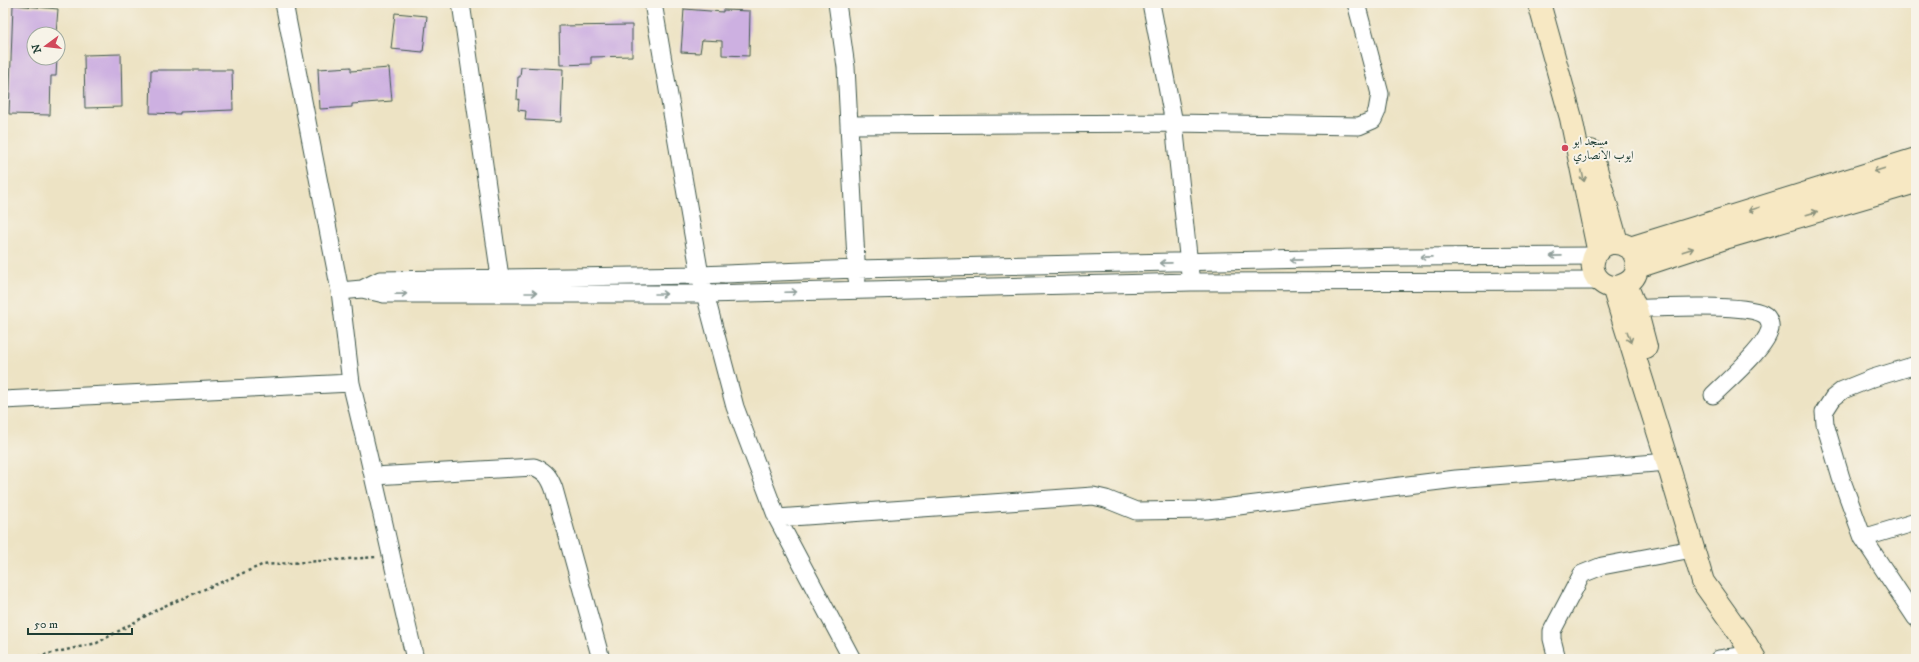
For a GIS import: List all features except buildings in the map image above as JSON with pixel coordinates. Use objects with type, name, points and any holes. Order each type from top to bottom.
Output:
[{"type":"street","points":[[284,3],[340,291],[351,383],[374,476],[390,556],[415,659]]},
{"type":"street","points":[[461,3],[500,277]]},
{"type":"street","points":[[653,3],[700,275],[735,407],[777,518],[852,659]]},
{"type":"street","points":[[837,3],[846,67],[858,290]]},
{"type":"street","points":[[1151,3],[1174,123],[1191,282]]},
{"type":"street","points":[[850,125],[1174,123],[1360,126],[1373,120],[1377,111],[1380,94],[1356,3]]},
{"type":"street","points":[[1538,3],[1571,118],[1721,608]]},
{"type":"street","points":[[1548,3],[1692,549],[1703,582],[1721,608],[1747,657],[1719,659]]},
{"type":"street","points":[[362,288],[384,294],[704,294],[1618,272],[1661,249],[1916,159]]},
{"type":"street","points":[[1618,272],[1661,249],[1724,238],[1916,182]]},
{"type":"street","points":[[1618,272],[1632,233],[1661,249]]},
{"type":"street","points":[[340,291],[362,288],[380,280],[700,275],[857,269],[1188,263],[1404,257],[1618,272],[1722,308],[1747,310],[1762,313],[1767,317],[1770,322],[1770,331],[1766,340],[1713,396]]},
{"type":"street","points":[[1916,365],[1867,380],[1843,390],[1833,398],[1824,412],[1825,424],[1841,478],[1863,538],[1916,618]]},
{"type":"street","points":[[3,400],[351,383]]},
{"type":"street","points":[[777,518],[1093,496],[1106,499],[1136,511],[1207,510],[1456,479],[1668,462]]},
{"type":"street","points":[[374,476],[534,467],[546,473],[554,489],[598,659]]},
{"type":"street","points":[[1863,538],[1916,522]]},
{"type":"street","points":[[1556,659],[1552,640],[1552,631],[1582,574],[1602,566],[1692,549]]},
{"type":"path","points":[[26,659],[97,643],[162,607],[262,565],[390,556]]},
{"type":"place","name":"مسجد ابو ايوب الانصاري","points":[[1565,148]]}]
